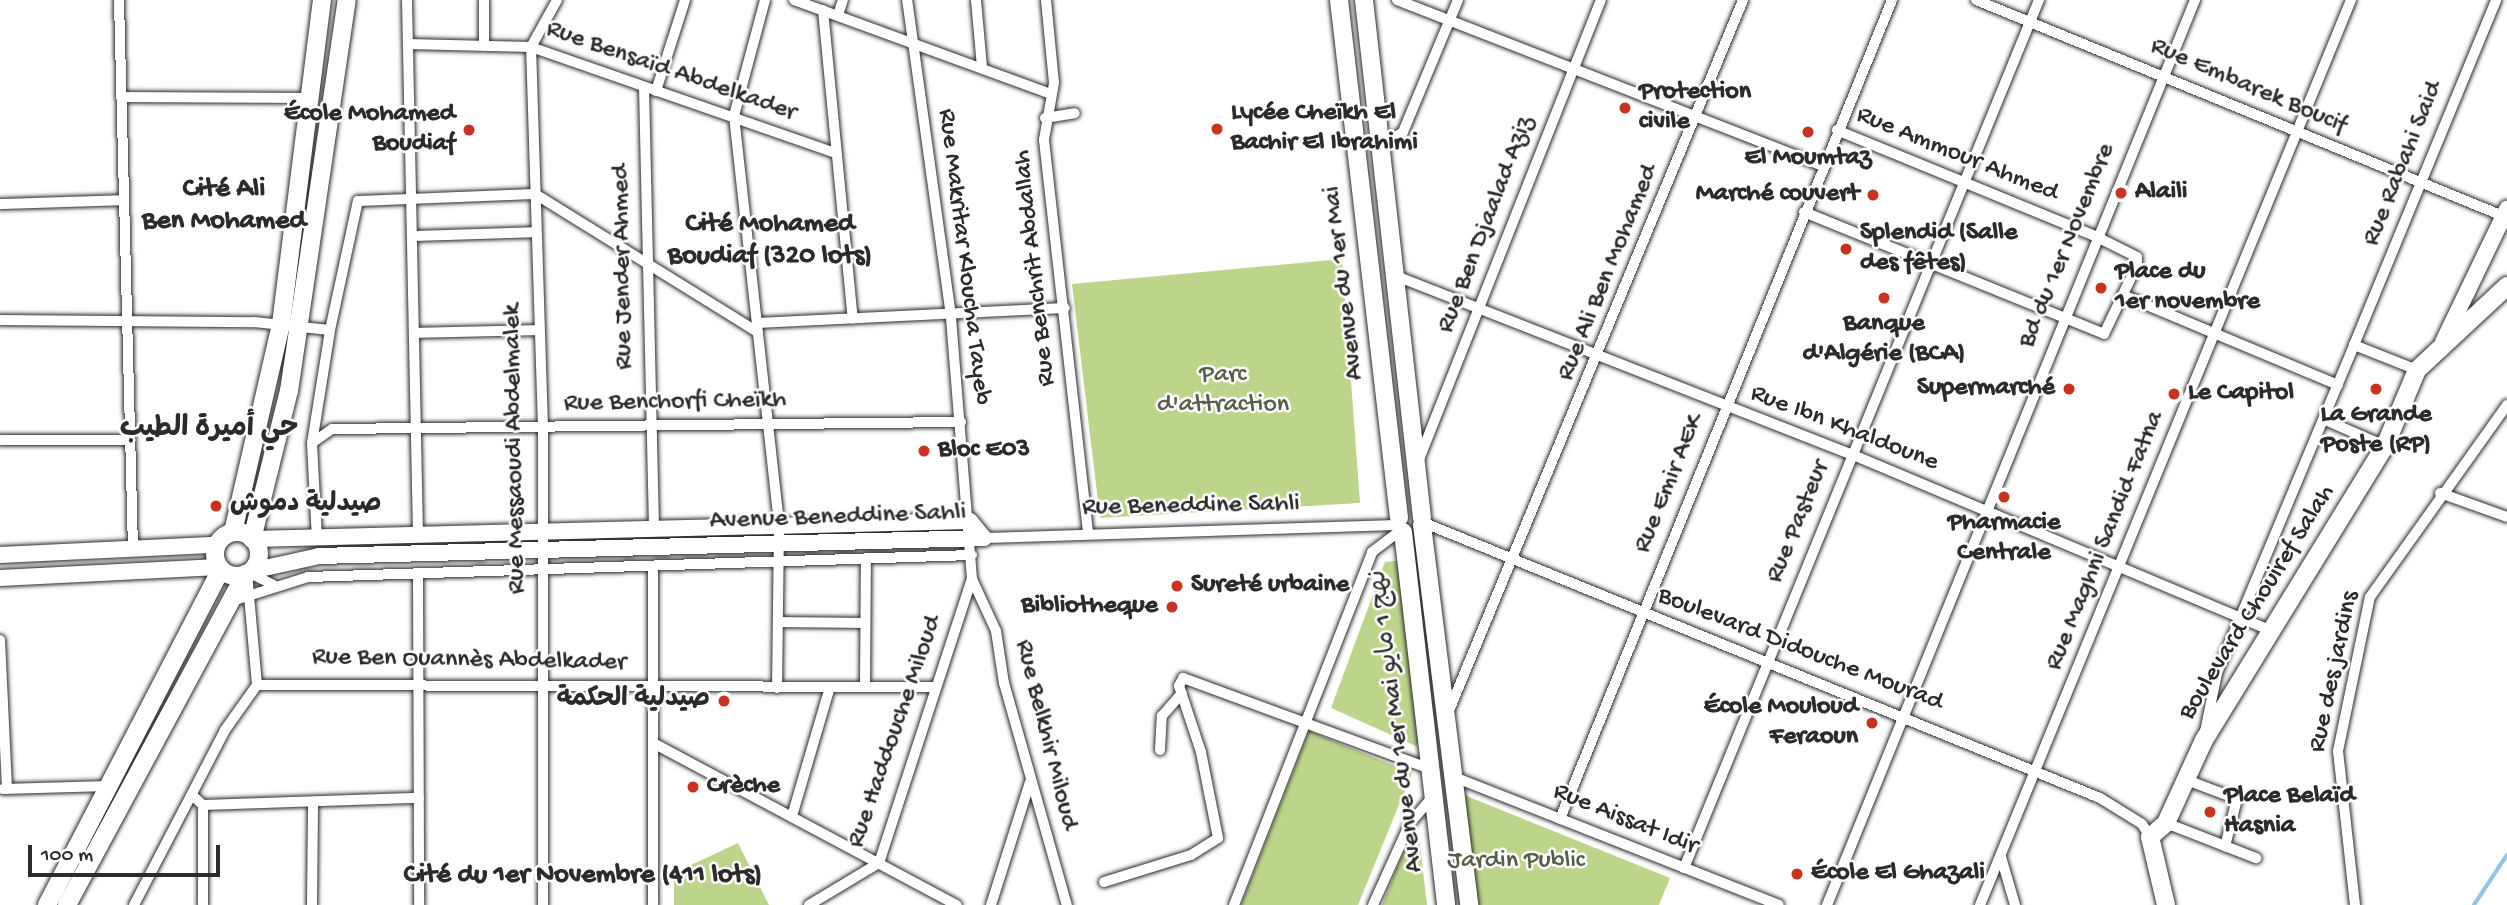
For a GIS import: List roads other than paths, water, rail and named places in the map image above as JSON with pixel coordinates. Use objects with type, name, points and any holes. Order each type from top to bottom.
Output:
[{"type":"main road","points":[[47,905],[220,568],[216,545],[233,532],[281,324],[308,98],[323,0]]},
{"type":"main road","points":[[67,905],[229,602],[258,558],[253,539],[300,327],[347,0]]},
{"type":"main road","name":"Avenue du 1er Mai","points":[[1339,0],[1401,526]]},
{"type":"main road","name":"Avenue du 1er Mai","points":[[1364,0],[1422,521]]},
{"type":"main road","points":[[1356,148],[1380,146]]},
{"type":"main road","points":[[2443,342],[2507,286]]},
{"type":"main road","name":"Boulevard Chouiref Salah","points":[[2150,838],[2166,823],[2204,740],[2385,446],[2417,370],[2443,342]]},
{"type":"main road","points":[[1401,526],[1413,534],[1422,521]]},
{"type":"main road","name":"Avenue du 1er Mai نهج 1 مايو","points":[[1422,521],[1469,905]]},
{"type":"main road","name":"Avenue du 1er Mai نهج 1 مايو","points":[[1401,526],[1446,905]]},
{"type":"main road","points":[[233,532],[253,539]]},
{"type":"main road","points":[[220,568],[248,573]]},
{"type":"main road","points":[[1430,769],[1454,776]]},
{"type":"main road","points":[[2150,838],[2166,905]]},
{"type":"street","points":[[119,0],[133,548]]},
{"type":"street","points":[[407,0],[418,536]]},
{"type":"street","points":[[484,0],[484,46]]},
{"type":"street","points":[[531,47],[557,0]]},
{"type":"street","points":[[656,91],[685,0]]},
{"type":"street","points":[[765,0],[734,116],[779,526],[781,553],[777,688]]},
{"type":"street","points":[[794,0],[1051,94]]},
{"type":"street","points":[[838,15],[843,0]]},
{"type":"street","name":"Rue Makritar Kloucha Tayeb","points":[[907,0],[909,42],[928,134],[951,317],[970,521]]},
{"type":"street","points":[[976,0],[982,67]]},
{"type":"street","name":"Rue Benchrit Abdallah","points":[[1046,0],[1051,94],[1045,118],[1088,532]]},
{"type":"street","points":[[1397,0],[1695,121],[1822,166]]},
{"type":"street","points":[[1380,146],[1403,132],[1458,0]]},
{"type":"street","name":"Rue Ben Djaalad Aziz","points":[[1416,468],[1601,0]]},
{"type":"street","name":"Rue Ali Ben Mohamed","points":[[1513,562],[1600,356],[1743,0]]},
{"type":"street","name":"Rue Emir AEK","points":[[1560,819],[1822,166],[1892,0]]},
{"type":"street","name":"Rue Embarek Boucif","points":[[1976,0],[2163,74],[2420,187],[2505,213]]},
{"type":"street","name":"Rue Pasteur","points":[[1684,867],[2039,0]]},
{"type":"street","name":"Bd du 1er Novembre","points":[[1826,905],[1906,715],[2095,236],[2195,0]]},
{"type":"street","name":"Rue Maghni Sandid Fatna","points":[[1980,905],[2216,334],[2294,131],[2351,0]]},
{"type":"street","name":"Rue Rabahi Said","points":[[2338,386],[2496,0]]},
{"type":"street","points":[[823,10],[833,152],[853,319]]},
{"type":"street","name":"Rue Bensaïd Abdelkader","points":[[408,44],[531,47],[833,152]]},
{"type":"street","name":"Rue Messaoudi Abdelmalek","points":[[531,47],[537,330],[543,428],[542,533],[546,686],[543,905]]},
{"type":"street","name":"Rue Jender Ahmed","points":[[644,87],[654,531]]},
{"type":"street","points":[[121,97],[308,98]]},
{"type":"street","points":[[1045,118],[1075,113]]},
{"type":"street","name":"Rue Ammour Ahmed","points":[[1804,212],[1931,261],[2063,318],[2107,332],[2138,259],[2095,236],[1837,130]]},
{"type":"street","points":[[317,540],[312,443],[330,330],[358,201],[411,203],[535,194],[647,267],[757,328],[853,319],[951,317],[1065,308]]},
{"type":"street","points":[[0,204],[124,200]]},
{"type":"street","name":"Boulevard Chouiref Salah","points":[[2443,342],[2505,213]]},
{"type":"street","points":[[412,236],[536,232]]},
{"type":"street","name":"Rue Ibn Khaldoune","points":[[1396,276],[1725,407],[1851,454],[2272,631]]},
{"type":"street","points":[[2123,295],[2338,386],[2211,693],[2204,740]]},
{"type":"street","points":[[0,320],[127,319],[281,324],[330,330]]},
{"type":"street","points":[[415,333],[537,330]]},
{"type":"street","points":[[2354,345],[2417,370]]},
{"type":"street","name":"Rue des jardins","points":[[2355,905],[2338,751],[2364,618],[2384,571],[2507,405]]},
{"type":"street","points":[[2325,420],[2385,446]]},
{"type":"street","name":"Rue Benchorfi Cheïkh","points":[[312,443],[332,429],[650,428],[961,422]]},
{"type":"street","points":[[0,440],[130,440]]},
{"type":"street","points":[[2440,493],[2507,517]]},
{"type":"street","name":"Avenue Beneddine Sahli","points":[[253,539],[317,540],[970,521],[976,544]]},
{"type":"street","name":"Boulevard Didouche Mourad","points":[[1422,521],[1513,562],[1906,715],[2036,770],[2129,813],[2150,838]]},
{"type":"street","points":[[1234,905],[1372,552],[1401,526]]},
{"type":"street","name":"Rue Beneddine Sahli","points":[[976,544],[1088,532],[1401,526]]},
{"type":"street","name":"Avenue Beneddine Sahli","points":[[248,573],[319,556],[544,559],[781,553],[976,544]]},
{"type":"street","name":"Avenue Beneddine Sahli","points":[[229,602],[308,577],[418,574],[544,559],[653,566],[781,553],[866,558],[976,544]]},
{"type":"street","name":"Rue Haddouche Miloud","points":[[809,905],[879,863],[972,579],[976,544]]},
{"type":"street","points":[[0,555],[216,545]]},
{"type":"street","points":[[865,687],[866,558]]},
{"type":"street","points":[[1447,715],[1513,562]]},
{"type":"street","points":[[653,566],[653,905]]},
{"type":"street","points":[[0,578],[220,568]]},
{"type":"street","points":[[134,905],[198,801],[225,730],[257,685],[248,573],[275,586]]},
{"type":"street","points":[[418,574],[419,905]]},
{"type":"street","name":"Rue Belkhir Miloud","points":[[972,579],[996,631],[1030,782],[1067,905]]},
{"type":"street","points":[[779,622],[865,623]]},
{"type":"street","points":[[0,640],[4,789],[108,786]]},
{"type":"street","points":[[1104,882],[1191,855],[1218,838],[1180,680],[1194,680],[1430,769]]},
{"type":"street","name":"Rue Ben Ouannès Abdelkader","points":[[257,685],[935,687]]},
{"type":"street","points":[[792,816],[831,687]]},
{"type":"street","points":[[1160,750],[1162,716],[1182,693]]},
{"type":"street","points":[[655,744],[957,905]]},
{"type":"street","name":"Rue Aissat Idir","points":[[1454,776],[1779,905]]},
{"type":"street","points":[[2184,779],[2237,799],[2225,846]]},
{"type":"street","points":[[990,905],[1030,782]]},
{"type":"street","points":[[1373,905],[1410,823],[1433,797]]},
{"type":"street","points":[[198,801],[313,804],[419,798]]},
{"type":"street","points":[[198,801],[203,905]]},
{"type":"street","points":[[312,905],[313,804]]},
{"type":"street","points":[[2166,823],[2256,858]]},
{"type":"street","points":[[2001,857],[2015,905]]},
{"type":"waterway","points":[[2474,905],[2507,855]]},
{"type":"place","name":"Protection civile","points":[[1625,108]]},
{"type":"place","name":"Lycée Cheïkh El Bachir El Ibrahimi","points":[[1217,129]]},
{"type":"place","name":"École Mohamed Boudiaf","points":[[469,130]]},
{"type":"place","name":"El Moumtaz","points":[[1808,132]]},
{"type":"place","name":"Alaili","points":[[2121,193]]},
{"type":"place","name":"Marché couvert","points":[[1873,195]]},
{"type":"place","name":"Splendid (Salle des fêtes)","points":[[1846,249]]},
{"type":"place","name":"Place du 1er novembre","points":[[2101,288]]},
{"type":"place","name":"Banque d'Algérie (BCA)","points":[[1884,298]]},
{"type":"place","name":"Supermarché","points":[[2069,389]]},
{"type":"place","name":"La Grande Poste (RP)","points":[[2376,389]]},
{"type":"place","name":"Le Capitol","points":[[2174,394]]},
{"type":"place","name":"Bloc E03","points":[[924,451]]},
{"type":"place","name":"Pharmacie Centrale","points":[[2004,497]]},
{"type":"place","name":"صيدلية دموش","points":[[216,506]]},
{"type":"place","name":"Sureté urbaine","points":[[1177,586]]},
{"type":"place","name":"Bibliotheque","points":[[1172,607]]},
{"type":"place","name":"صيدلية الحكمة","points":[[724,701]]},
{"type":"place","name":"École Mouloud Feraoun","points":[[1872,723]]},
{"type":"place","name":"Crèche","points":[[693,787]]},
{"type":"place","name":"Place Belaïd Hasnia","points":[[2210,812]]},
{"type":"place","name":"École El Ghazali","points":[[1797,874]]},
{"type":"district","name":"Cité Ali Ben Mohamed","points":[[224,206]]},
{"type":"district","name":"Cité Mohamed Boudiaf (320 lots)","points":[[770,241]]},
{"type":"district","name":"حي أميرة الطيب","points":[[209,430]]},
{"type":"district","name":"Cité du 1er Novembre (411 lots)","points":[[583,876]]},
{"type":"park label","name":"Parc d'attraction","points":[[1223,391]]},
{"type":"park label","name":"Jardin Public","points":[[1516,862]]}]
